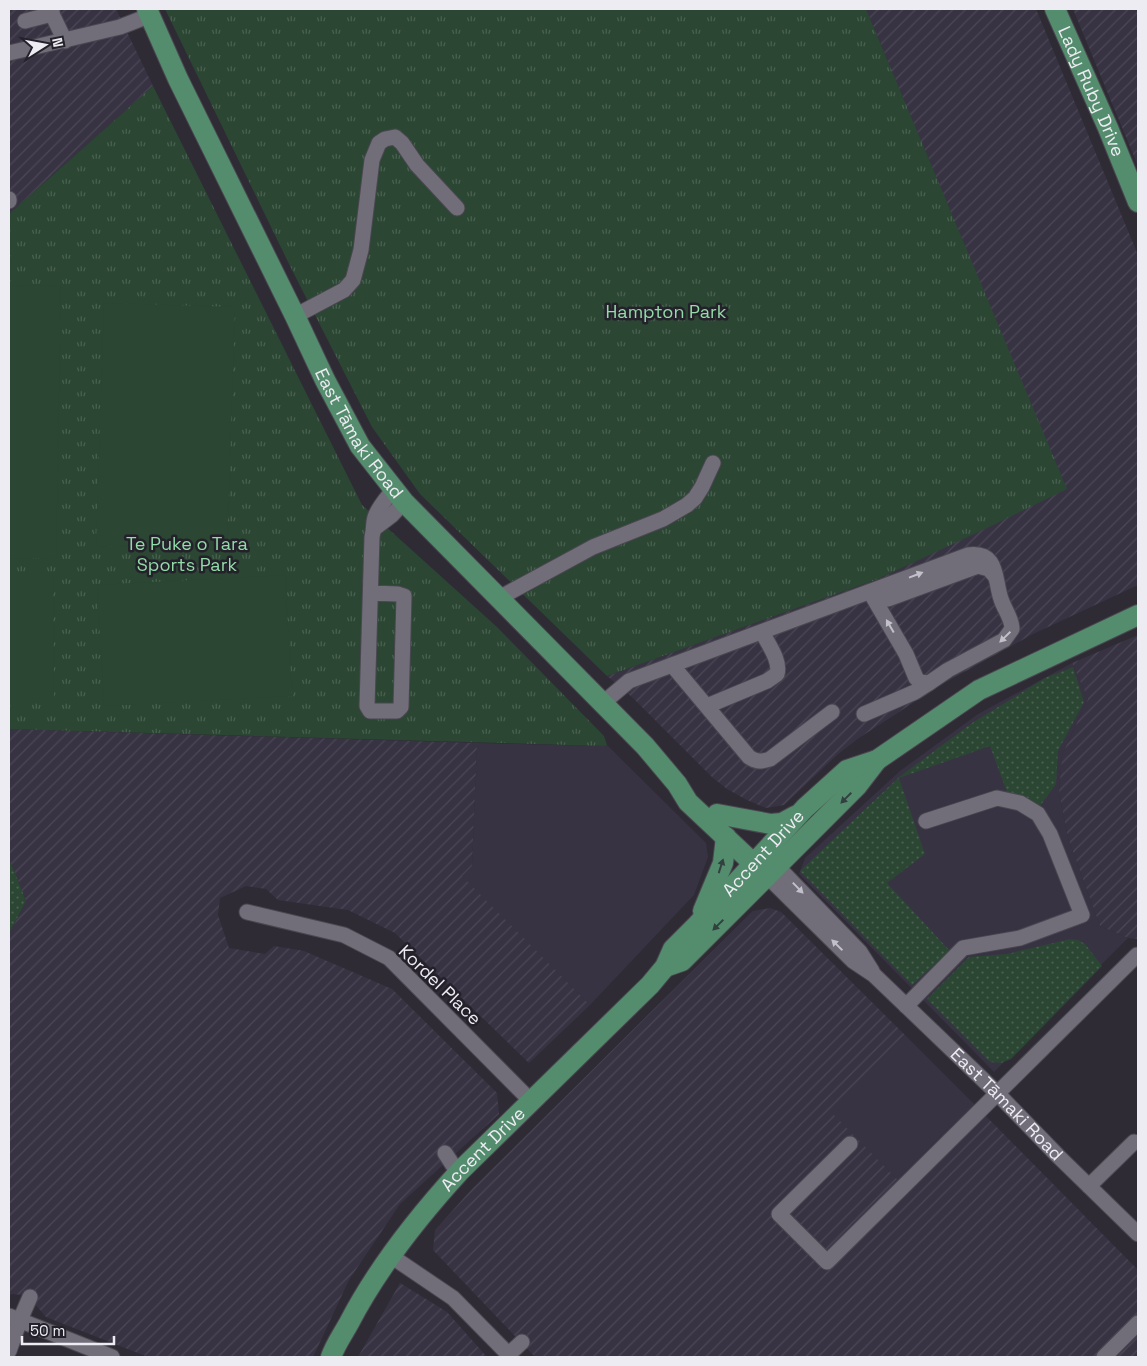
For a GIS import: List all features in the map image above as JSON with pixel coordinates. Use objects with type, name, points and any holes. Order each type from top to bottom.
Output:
[{"type":"main road","name":"Lady Ruby Drive","points":[[1055,9],[1108,128],[1138,202]]},
{"type":"main road","name":"East Tāmaki Road","points":[[149,12],[178,78],[325,380],[360,446],[399,496],[645,746],[678,784],[688,802],[726,837],[765,865]]},
{"type":"main road","name":"Accent Drive","points":[[665,967],[682,961],[765,865],[805,808],[847,770],[877,760],[979,690],[1138,615]]},
{"type":"main road","name":"Accent Drive","points":[[331,1357],[361,1299],[398,1244],[458,1173],[644,991],[665,967],[672,949],[765,865],[857,786],[877,760]]},
{"type":"main road","name":"East Tāmaki Road","points":[[678,784],[696,794],[718,814],[765,865]]},
{"type":"main road","points":[[718,814],[771,824],[792,818],[805,808]]},
{"type":"main road","points":[[698,925],[723,863],[726,837]]},
{"type":"street","points":[[25,21],[52,12],[65,41]]},
{"type":"street","points":[[9,53],[120,27],[149,12]]},
{"type":"street","points":[[295,316],[344,290],[353,280],[361,250],[372,160],[379,143],[395,137],[402,143],[417,165],[457,208]]},
{"type":"street","points":[[499,598],[593,547],[663,519],[681,509],[695,498],[702,488],[713,463]]},
{"type":"street","points":[[371,593],[402,594],[404,599],[401,706],[397,711],[370,711],[368,708],[372,537],[375,528],[374,519],[379,507],[399,496]]},
{"type":"street","points":[[603,703],[629,681],[672,665],[968,556],[978,555],[988,560],[994,569],[998,590],[1011,621],[1012,629],[1010,633],[1004,640],[948,670],[915,692],[864,714]]},
{"type":"street","points":[[870,592],[906,654],[916,678],[920,682],[929,683]]},
{"type":"street","points":[[707,706],[767,681],[777,674],[777,663],[762,632]]},
{"type":"street","points":[[672,665],[748,757],[760,762],[770,759],[832,712]]},
{"type":"street","points":[[906,1006],[963,948],[1020,938],[1082,915],[1050,834],[1038,814],[1020,803],[998,798],[926,821]]},
{"type":"street","name":"East Tāmaki Road","points":[[765,865],[860,952],[874,975],[997,1093],[1138,1234]]},
{"type":"street","name":"Kordel Place","points":[[246,912],[344,935],[389,958],[531,1101]]},
{"type":"street","points":[[850,1144],[780,1214],[826,1262],[1137,955],[1138,957]]},
{"type":"street","points":[[1090,1186],[1134,1142]]},
{"type":"street","points":[[445,1153],[458,1173]]},
{"type":"street","points":[[391,1256],[453,1298],[510,1356],[522,1342]]},
{"type":"street","points":[[9,1351],[14,1318],[30,1297]]},
{"type":"street","points":[[14,1318],[112,1357]]},
{"type":"street","points":[[1104,1357],[1138,1322]]},
{"type":"shaded area","points":[[9,9],[116,9],[153,86],[9,214]]},
{"type":"shaded area","points":[[866,9],[1036,9],[1138,255],[1138,585],[1033,634],[939,686],[859,738],[838,754],[784,805],[766,808],[727,789],[712,777],[633,698],[607,676],[878,579],[1066,489]]},
{"type":"shaded area","points":[[1073,9],[1138,9],[1138,166]]},
{"type":"shaded area","points":[[1138,635],[1138,939],[1128,938],[1100,926],[1068,838],[1059,793],[1062,755],[1088,699],[1072,663]]},
{"type":"shaded area","points":[[1072,663],[1088,699],[1062,755],[1059,793],[1068,838],[1100,926],[1128,938],[994,1072],[799,874],[805,858],[900,771],[978,714]]},
{"type":"shaded area","points":[[9,729],[477,743],[472,866],[462,876],[590,1005],[529,1063],[395,933],[348,910],[278,900],[266,889],[246,886],[220,898],[218,915],[229,948],[265,954],[274,946],[304,951],[392,989],[497,1093],[499,1114],[400,1204],[349,1280],[313,1357],[148,1357],[46,1317],[34,1303],[22,1295],[9,1295],[9,934],[26,901],[9,860]]},
{"type":"shaded area","points":[[477,743],[607,745],[706,843],[708,857],[694,895],[590,1005],[461,876],[472,866]]},
{"type":"shaded area","points":[[770,908],[781,912],[905,1035],[830,1111],[898,1180],[973,1103],[1138,1270],[1138,1357],[535,1357],[433,1250],[435,1230],[472,1189],[753,911]]},
{"type":"shaded area","points":[[905,1035],[973,1103],[898,1180],[829,1111]]},
{"type":"shaded area","points":[[400,1283],[447,1312],[487,1357],[358,1357]]},
{"type":"green space","name":"Hampton Park","points":[[165,9],[866,9],[1067,489],[878,579],[607,676],[420,494],[372,427],[290,266]]},
{"type":"green space","name":"Te Puke o Tara Sports Park","points":[[153,86],[362,505],[497,627],[604,736],[607,745],[9,729],[9,214]]},
{"type":"green space","points":[[9,285],[61,286],[56,559],[9,558]]},
{"type":"green space","points":[[104,303],[235,307],[227,550],[96,546]]},
{"type":"green space","points":[[285,575],[292,696],[104,706],[97,585]]},
{"type":"green space","points":[[9,576],[53,576],[54,702],[9,702]]},
{"type":"green space","points":[[1073,667],[1084,702],[1058,751],[1056,784],[1040,806],[1025,798],[1008,795],[990,746],[899,778],[925,854],[887,883],[950,951],[912,985],[800,871],[898,778],[972,723],[1045,678]]},
{"type":"green space","points":[[9,860],[26,901],[9,934]]},
{"type":"green space","points":[[1070,939],[1078,940],[1085,944],[1102,966],[1011,1059],[1001,1063],[990,1062],[927,999],[969,957],[1007,954]]}]
